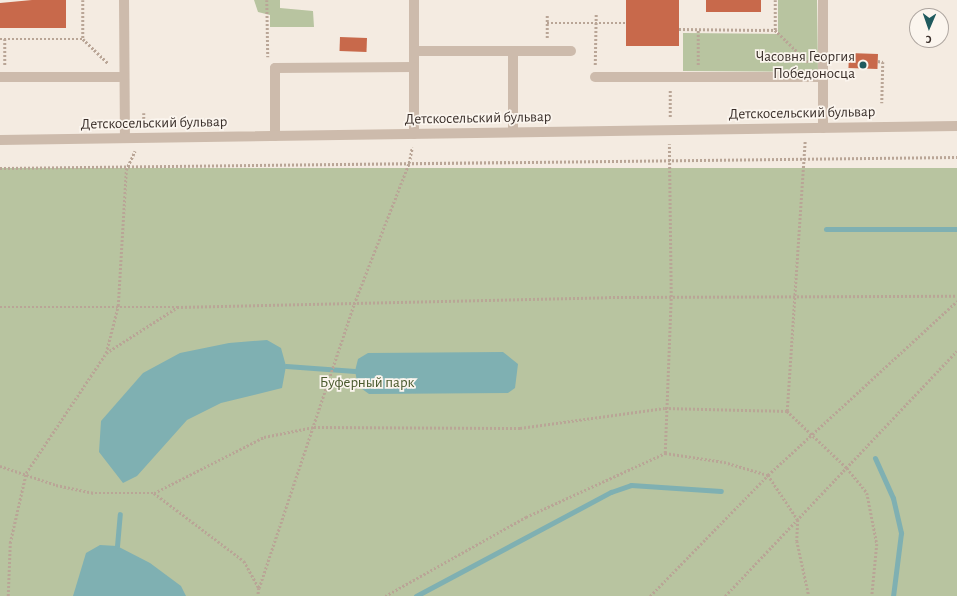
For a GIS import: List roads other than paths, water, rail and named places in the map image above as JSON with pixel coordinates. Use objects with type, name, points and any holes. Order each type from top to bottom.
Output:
[{"type":"street","points":[[124,0],[125,138]]},
{"type":"street","points":[[414,0],[414,137]]},
{"type":"street","points":[[823,0],[823,128]]},
{"type":"street","points":[[414,51],[571,51]]},
{"type":"street","points":[[512,51],[513,132]]},
{"type":"street","points":[[275,136],[275,68],[414,68]]},
{"type":"street","points":[[3,77],[124,78]]},
{"type":"street","points":[[595,77],[823,77]]},
{"type":"street","name":"Детскосельский бульвар","points":[[0,140],[275,136],[414,137],[513,132],[957,126]]},
{"type":"water","points":[[267,340],[281,348],[286,366],[282,388],[221,403],[187,420],[137,476],[123,483],[99,452],[101,421],[143,373],[180,353],[229,343]]},
{"type":"water","points":[[503,352],[518,364],[515,388],[508,393],[369,394],[358,386],[355,371],[358,359],[368,353]]},
{"type":"water","points":[[100,545],[117,546],[150,563],[181,586],[186,596],[73,596],[86,553]]},
{"type":"waterway","points":[[826,229],[957,229]]},
{"type":"waterway","points":[[286,366],[355,371]]},
{"type":"waterway","points":[[875,458],[893,498],[901,533],[893,596]]},
{"type":"waterway","points":[[416,596],[611,492],[631,485],[721,491]]},
{"type":"waterway","points":[[117,546],[120,514]]},
{"type":"place","name":"Часовня Георгия Победоносца","points":[[863,65]]},
{"type":"park label","name":"Буферный парк","points":[[367,383]]}]
